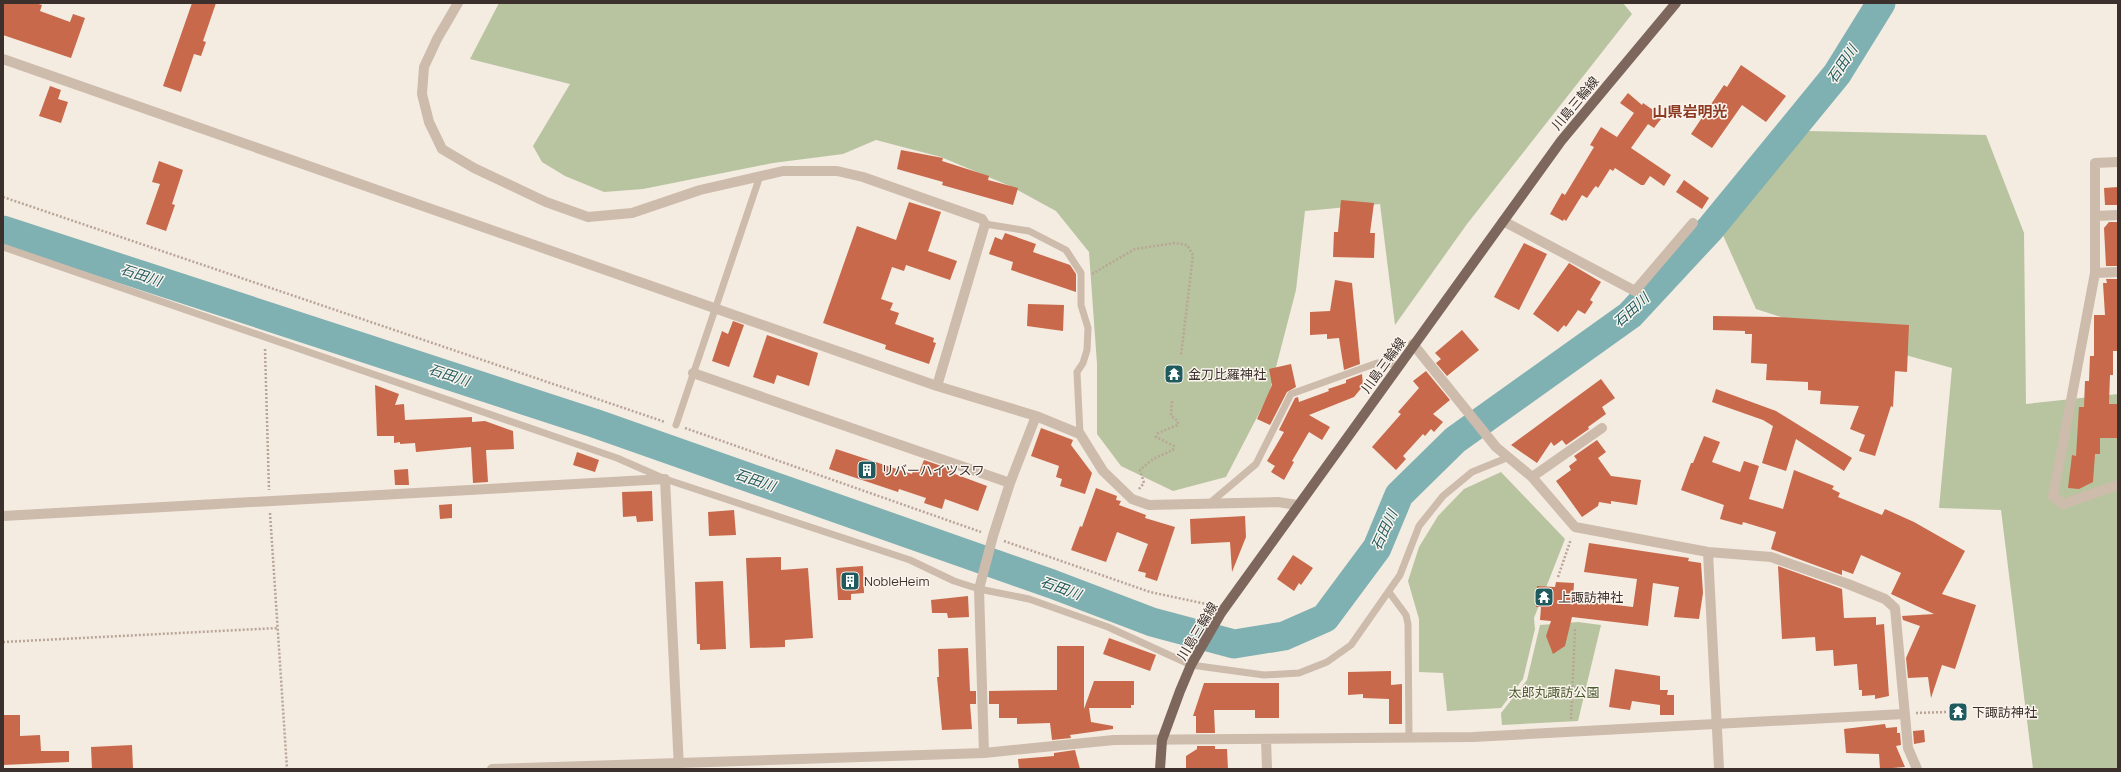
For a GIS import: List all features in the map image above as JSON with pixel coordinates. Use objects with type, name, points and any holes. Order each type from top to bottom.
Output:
[{"type":"main road","name":"川島三輪線","points":[[1160,769],[1162,740],[1193,660],[1223,611],[1297,505],[1561,141],[1676,3]]},
{"type":"street","points":[[458,3],[437,39],[424,67],[422,94],[428,122],[442,149],[474,168],[546,202],[588,217],[632,213],[700,190],[783,171],[837,171],[863,177],[982,220],[986,224],[937,386]]},
{"type":"street","points":[[3,60],[937,386],[1036,416],[1080,434],[1103,471],[1132,499],[1149,505],[1278,502],[1297,505]]},
{"type":"street","points":[[2118,162],[2095,163],[2096,273],[2053,496],[2063,504],[2118,486]]},
{"type":"street","points":[[2096,216],[2118,215]]},
{"type":"street","points":[[1503,221],[1635,291],[1693,223]]},
{"type":"street","points":[[2096,273],[2118,272]]},
{"type":"street","points":[[1413,344],[1496,447],[1532,477],[1575,527],[1708,552],[1771,557],[1848,584],[1885,599],[1895,608],[1908,748],[1917,769]]},
{"type":"street","points":[[693,374],[1010,483]]},
{"type":"street","points":[[984,752],[979,589],[992,538],[1010,483],[1036,416]]},
{"type":"street","points":[[1532,477],[1602,428]]},
{"type":"street","points":[[3,516],[665,479],[679,765]]},
{"type":"street","points":[[1708,552],[1719,769]]},
{"type":"street","points":[[492,769],[679,765],[984,752],[1114,740],[1473,737],[1904,714]]},
{"type":"street","points":[[1266,739],[1267,769]]},
{"type":"lane","points":[[676,425],[760,176]]},
{"type":"lane","points":[[986,224],[1029,231],[1066,250],[1081,273],[1081,305],[1088,328],[1088,350],[1083,363],[1077,372],[1080,434]]},
{"type":"lane","points":[[3,247],[617,458],[665,479],[910,560],[954,581],[979,589],[1029,598],[1193,660],[1264,675],[1299,672],[1327,662],[1351,645],[1400,576],[1419,526],[1443,496],[1472,472],[1509,457]]},
{"type":"lane","points":[[1210,503],[1256,464],[1291,394],[1377,364],[1399,365]]},
{"type":"lane","points":[[1389,592],[1406,614],[1408,624],[1409,738]]},
{"type":"path","points":[[3,196],[676,425],[992,538],[1150,592],[1223,611]]},
{"type":"path","points":[[1081,280],[1135,249],[1175,243],[1188,245],[1193,255],[1181,355]]},
{"type":"path","points":[[264,336],[269,500],[287,769]]},
{"type":"path","points":[[1132,499],[1144,483],[1140,470],[1153,459],[1173,450],[1174,446],[1156,437],[1158,433],[1178,425],[1178,421],[1171,416],[1172,401]]},
{"type":"path","points":[[1558,577],[1575,527]]},
{"type":"path","points":[[3,642],[278,628]]},
{"type":"path","points":[[1570,732],[1575,629]]},
{"type":"path","points":[[1904,714],[1946,712]]},
{"type":"green space","points":[[499,3],[1623,3],[1632,14],[1467,224],[1395,325],[1380,204],[1305,211],[1296,290],[1269,394],[1226,477],[1173,491],[1121,466],[1097,434],[1097,364],[1089,252],[1056,211],[1010,186],[941,157],[876,140],[843,154],[773,163],[643,189],[604,192],[565,176],[542,162],[533,146],[570,84],[470,59]]},
{"type":"green space","points":[[1809,131],[1986,135],[2024,233],[2026,404],[2118,394],[2118,769],[2033,769],[2001,510],[1939,508],[1952,368],[1866,344],[1756,309],[1718,224]]},
{"type":"green space","points":[[1501,472],[1565,539],[1534,618],[1535,629],[1523,679],[1501,708],[1447,711],[1443,673],[1419,672],[1419,619],[1408,581],[1419,547],[1438,516],[1464,489]]},
{"type":"green space","name":"太郎丸諏訪公園","points":[[1578,622],[1601,625],[1578,721],[1502,725],[1501,713],[1527,680],[1540,625]]},
{"type":"building","points":[[3,3],[35,3],[42,5],[40,11],[70,22],[73,14],[85,18],[71,58],[3,35]]},
{"type":"building","points":[[192,3],[216,3],[203,41],[206,42],[201,56],[194,54],[181,92],[163,86]]},
{"type":"building","points":[[1741,65],[1786,96],[1766,122],[1742,105],[1712,148],[1691,134],[1724,85],[1727,87]]},
{"type":"building","points":[[50,86],[61,90],[58,99],[68,102],[61,123],[39,116]]},
{"type":"building","points":[[1628,93],[1642,105],[1643,103],[1656,112],[1655,114],[1661,119],[1654,128],[1648,124],[1631,148],[1671,175],[1664,186],[1650,176],[1644,185],[1641,185],[1615,168],[1613,171],[1610,169],[1598,188],[1596,186],[1587,198],[1582,195],[1566,221],[1564,219],[1563,221],[1550,214],[1562,193],[1565,195],[1594,147],[1590,145],[1601,127],[1617,137],[1634,113],[1620,103]]},
{"type":"building","points":[[901,150],[943,158],[942,161],[989,176],[988,180],[1018,188],[1013,205],[942,185],[943,182],[897,169]]},
{"type":"building","points":[[159,161],[183,170],[172,204],[175,205],[166,231],[146,224],[160,184],[152,182]]},
{"type":"building","points":[[1684,180],[1709,198],[1702,209],[1676,192]]},
{"type":"building","points":[[2118,187],[2118,205],[2105,205],[2104,188]]},
{"type":"building","points":[[1341,200],[1374,203],[1370,233],[1375,233],[1374,258],[1333,257],[1334,232],[1338,232]]},
{"type":"building","points":[[909,202],[941,212],[928,251],[957,261],[950,280],[906,265],[904,271],[892,267],[881,299],[893,303],[890,310],[899,313],[895,324],[934,338],[933,342],[936,343],[929,364],[885,349],[886,345],[823,323],[857,226],[896,240]]},
{"type":"building","points":[[2109,222],[2118,222],[2118,266],[2106,266],[2104,228]]},
{"type":"building","points":[[1005,233],[1036,244],[1033,252],[1070,265],[1076,274],[1076,292],[1011,270],[1013,262],[989,254],[995,237],[1002,240]]},
{"type":"building","points":[[1524,243],[1547,254],[1519,310],[1494,297]]},
{"type":"building","points":[[1569,263],[1601,282],[1590,300],[1593,302],[1585,314],[1578,310],[1566,327],[1564,325],[1558,332],[1533,314]]},
{"type":"building","points":[[2106,279],[2118,279],[2118,351],[2113,351],[2113,375],[2110,375],[2109,404],[2118,404],[2118,438],[2100,438],[2100,454],[2095,454],[2093,482],[2079,489],[2068,488],[2072,455],[2076,456],[2079,407],[2084,407],[2085,381],[2089,381],[2090,356],[2094,356],[2094,315],[2105,315],[2103,283],[2107,283]]},
{"type":"building","points":[[1335,280],[1352,283],[1360,364],[1344,370],[1339,338],[1327,339],[1327,334],[1310,335],[1310,312],[1330,311]]},
{"type":"building","points":[[1028,304],[1064,305],[1063,331],[1027,326]]},
{"type":"building","points":[[1713,316],[1776,317],[1909,325],[1907,372],[1895,371],[1893,407],[1891,406],[1875,456],[1859,451],[1865,435],[1850,429],[1859,406],[1820,404],[1821,391],[1808,390],[1808,382],[1766,380],[1767,364],[1751,363],[1752,334],[1745,334],[1745,331],[1713,330]]},
{"type":"building","points":[[733,321],[744,325],[729,367],[712,361],[722,331],[728,334]]},
{"type":"building","points":[[1462,330],[1479,350],[1447,376],[1436,363],[1441,359],[1435,353]]},
{"type":"building","points":[[767,335],[818,353],[809,386],[777,375],[774,384],[753,377]]},
{"type":"building","points":[[1291,364],[1296,387],[1287,392],[1270,425],[1257,419],[1272,385],[1269,369]]},
{"type":"building","points":[[1426,371],[1450,400],[1433,414],[1443,422],[1434,432],[1431,429],[1425,436],[1423,434],[1403,456],[1406,459],[1396,470],[1372,447],[1401,414],[1398,412],[1419,388],[1413,381]]},
{"type":"building","points":[[1362,374],[1363,386],[1354,397],[1309,415],[1330,427],[1322,440],[1309,432],[1292,461],[1294,462],[1284,480],[1271,472],[1275,466],[1267,461],[1284,432],[1279,430],[1295,398],[1298,397],[1299,402],[1329,391],[1328,389],[1346,383],[1346,380]]},
{"type":"building","points":[[1601,379],[1615,398],[1602,407],[1606,414],[1588,427],[1589,429],[1566,445],[1562,440],[1554,446],[1551,442],[1537,463],[1511,445]]},
{"type":"building","points":[[375,385],[399,394],[395,405],[404,404],[405,420],[472,417],[472,422],[485,421],[513,431],[514,449],[486,450],[488,482],[473,483],[471,447],[416,452],[415,443],[394,443],[394,436],[377,436]]},
{"type":"building","points":[[1716,389],[1776,411],[1852,458],[1844,471],[1796,439],[1786,471],[1762,463],[1773,426],[1763,420],[1712,402]]},
{"type":"building","points":[[1041,428],[1073,440],[1071,445],[1092,473],[1085,494],[1060,486],[1062,479],[1056,477],[1059,466],[1031,456]]},
{"type":"building","points":[[1704,436],[1720,442],[1712,462],[1740,472],[1744,461],[1759,466],[1749,499],[1783,509],[1794,470],[1834,486],[1832,489],[1840,493],[1838,497],[1882,515],[1885,509],[1914,522],[1965,551],[1942,594],[1976,605],[1955,669],[1942,665],[1931,698],[1928,677],[1908,678],[1906,658],[1920,626],[1903,620],[1902,616],[1934,614],[1891,594],[1901,573],[1861,555],[1853,574],[1842,570],[1842,575],[1771,549],[1776,532],[1743,522],[1742,525],[1720,519],[1724,505],[1681,490],[1691,463],[1693,463]]},
{"type":"building","points":[[1597,440],[1606,452],[1598,458],[1611,476],[1641,480],[1637,505],[1611,501],[1611,504],[1599,502],[1598,506],[1582,517],[1556,481],[1571,470],[1569,466],[1577,460],[1574,456]]},
{"type":"building","points":[[836,449],[912,474],[913,470],[920,470],[924,460],[956,471],[955,474],[987,486],[978,511],[945,499],[942,509],[924,503],[926,498],[899,489],[898,492],[829,469]]},
{"type":"building","points":[[577,452],[599,460],[595,472],[573,465]]},
{"type":"building","points":[[408,469],[409,485],[395,485],[394,470]]},
{"type":"building","points":[[1096,488],[1117,496],[1116,500],[1121,501],[1119,505],[1146,515],[1145,518],[1175,527],[1157,581],[1145,577],[1146,573],[1138,571],[1148,544],[1117,532],[1106,562],[1071,550],[1080,526],[1082,527]]},
{"type":"building","points":[[652,491],[653,521],[637,522],[636,516],[623,517],[622,492]]},
{"type":"building","points":[[452,504],[452,518],[440,519],[439,505]]},
{"type":"building","points":[[734,510],[736,535],[709,536],[708,512]]},
{"type":"building","points":[[1245,516],[1246,537],[1232,572],[1230,542],[1191,544],[1190,519]]},
{"type":"building","points":[[1589,543],[1689,558],[1688,561],[1701,563],[1703,593],[1699,619],[1674,617],[1679,587],[1653,583],[1648,626],[1572,617],[1565,646],[1553,654],[1546,636],[1551,621],[1540,620],[1541,607],[1536,607],[1537,586],[1555,587],[1556,582],[1574,583],[1573,600],[1633,607],[1637,579],[1584,572]]},
{"type":"building","points":[[1293,555],[1313,568],[1301,585],[1299,583],[1294,591],[1277,579]]},
{"type":"building","points":[[781,557],[781,570],[808,568],[813,638],[785,640],[785,647],[750,648],[746,558]]},
{"type":"building","name":"NobleHeim","points":[[863,566],[864,593],[851,594],[851,600],[838,600],[836,568]]},
{"type":"building","points":[[1778,566],[1842,589],[1844,618],[1876,617],[1876,625],[1884,624],[1889,696],[1875,699],[1875,695],[1862,696],[1862,690],[1859,690],[1857,664],[1834,666],[1833,650],[1816,651],[1815,637],[1782,639]]},
{"type":"building","points":[[723,581],[726,649],[700,650],[700,644],[697,644],[695,582]]},
{"type":"building","points":[[968,596],[969,617],[948,618],[947,613],[932,613],[931,600]]},
{"type":"building","points":[[1109,638],[1156,655],[1150,671],[1103,654]]},
{"type":"building","points":[[1057,646],[1084,646],[1084,709],[1094,681],[1134,681],[1134,705],[1131,705],[1131,708],[1089,708],[1091,722],[1113,726],[1113,729],[1070,735],[1071,738],[1052,740],[1050,723],[1017,724],[1017,718],[999,718],[999,704],[989,704],[989,691],[1057,690]]},
{"type":"building","points":[[968,648],[970,691],[976,691],[976,704],[970,704],[972,729],[942,730],[937,677],[939,677],[938,649]]},
{"type":"building","points":[[1615,669],[1660,676],[1660,690],[1668,690],[1667,695],[1674,695],[1674,715],[1660,715],[1660,705],[1632,701],[1630,710],[1609,707]]},
{"type":"building","points":[[1391,671],[1391,685],[1402,684],[1402,724],[1389,724],[1389,699],[1363,698],[1363,694],[1348,695],[1348,672]]},
{"type":"building","points":[[1204,683],[1279,683],[1279,718],[1255,718],[1255,710],[1214,710],[1215,733],[1196,733],[1196,716],[1193,716]]},
{"type":"building","points":[[3,715],[20,715],[20,736],[40,735],[41,751],[69,751],[69,762],[3,765]]},
{"type":"building","points":[[1885,724],[1886,728],[1897,727],[1897,733],[1900,733],[1901,745],[1896,746],[1905,767],[1880,769],[1879,754],[1846,753],[1844,729]]},
{"type":"building","points":[[1924,730],[1925,742],[1914,744],[1913,731]]},
{"type":"building","points":[[132,745],[133,769],[92,769],[91,747]]},
{"type":"building","points":[[1197,746],[1215,746],[1215,749],[1227,749],[1228,769],[1186,769],[1186,756],[1197,749]]},
{"type":"building","points":[[1075,750],[1080,769],[1019,769],[1018,759],[1054,756],[1054,753]]},
{"type":"waterway","name":"石田川","points":[[3,230],[594,423],[1052,584],[1152,622],[1234,644],[1284,636],[1325,618],[1377,548],[1399,495],[1455,440],[1630,315],[1710,229],[1837,74],[1881,3]]},
{"type":"place","name":"金刀比羅神社","points":[[1174,374]]},
{"type":"place","name":"リバーハイツスワ","points":[[867,470]]},
{"type":"place","name":"NobleHeim","points":[[850,581]]},
{"type":"place","name":"上諏訪神社","points":[[1544,597]]},
{"type":"place","name":"下諏訪神社","points":[[1958,712]]},
{"type":"district","name":"山県岩明光","points":[[1690,112]]}]
